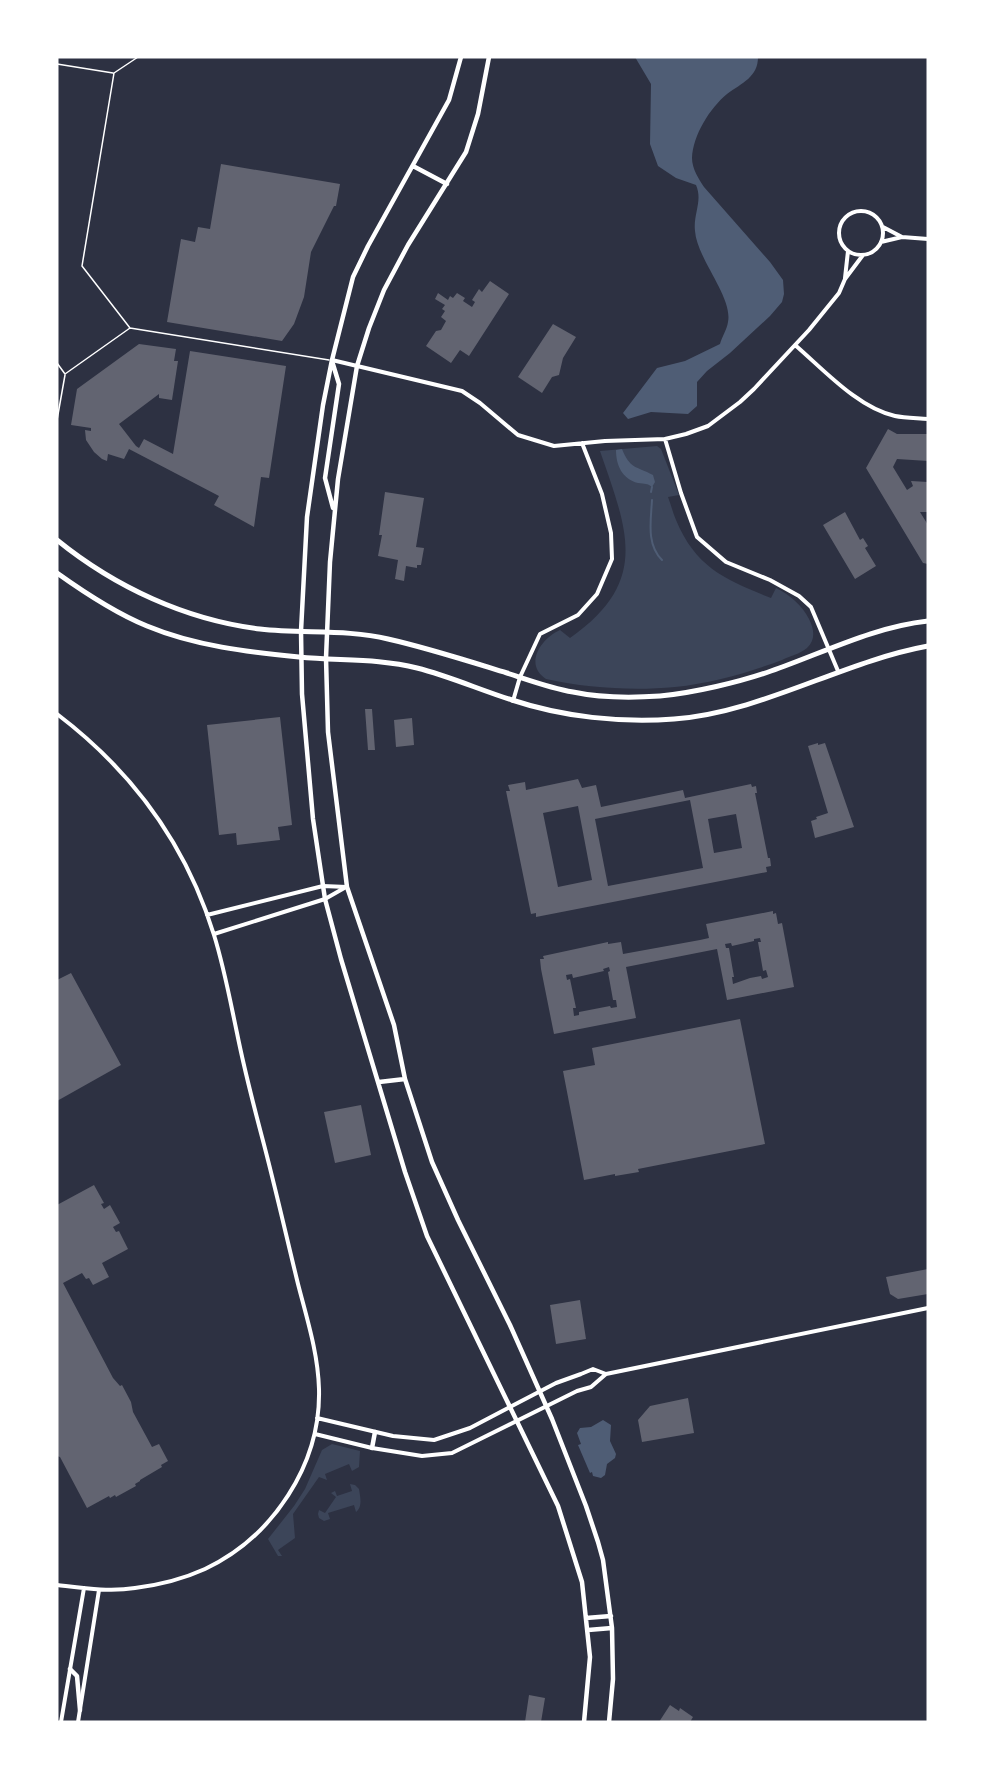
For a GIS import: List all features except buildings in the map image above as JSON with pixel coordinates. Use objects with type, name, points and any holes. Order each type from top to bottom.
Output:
[{"type":"main road","points":[[57,540],[80,559],[128,587],[188,613],[216,621],[260,629],[387,638],[573,692],[604,696],[661,696],[733,682],[772,671],[829,648],[905,623],[928,621]]},
{"type":"main road","points":[[57,573],[84,593],[148,626],[202,643],[301,657],[357,659],[417,668],[513,701],[550,711],[614,720],[675,719],[703,715],[760,700],[862,663],[928,646]]},
{"type":"street","points":[[461,57],[448,100],[353,277],[323,405],[307,517],[300,631],[301,657],[313,819],[325,899],[354,1005],[427,1236],[558,1506],[571,1542],[582,1582],[590,1657],[584,1722]]},
{"type":"street","points":[[489,57],[478,114],[466,152],[408,245],[384,290],[357,366],[334,514],[326,632],[328,732],[347,887],[394,1025],[405,1079],[432,1162],[547,1407],[598,1542],[603,1560],[612,1628],[613,1679],[609,1722]]},
{"type":"street","points":[[413,166],[447,184]]},
{"type":"street","points":[[863,255],[848,251],[838,234],[842,221],[857,210],[870,212],[876,216],[883,227],[902,237]]},
{"type":"street","points":[[332,360],[462,391],[518,435],[554,446],[665,439],[686,434],[708,426],[740,402],[795,345],[839,293],[845,279],[863,255],[877,249],[881,242],[883,227]]},
{"type":"street","points":[[881,242],[902,237],[928,239]]},
{"type":"street","points":[[845,279],[848,251]]},
{"type":"street","points":[[795,345],[850,392],[880,411],[895,416],[928,419]]},
{"type":"street","points":[[332,360],[339,384],[326,478],[334,514]]},
{"type":"street","points":[[665,439],[697,537],[726,562],[770,580],[799,596],[810,607],[838,671]]},
{"type":"street","points":[[513,701],[520,677],[540,634],[578,615],[597,594],[612,559],[611,533],[602,494],[582,443]]},
{"type":"street","points":[[57,714],[113,762],[147,803],[173,842],[189,872],[207,915],[214,934],[312,1340],[318,1376],[315,1434],[306,1463],[283,1504],[257,1533],[233,1553],[206,1569],[180,1579],[133,1589],[99,1590],[57,1585]]},
{"type":"street","points":[[207,915],[323,886],[347,887]]},
{"type":"street","points":[[214,934],[325,899],[347,887]]},
{"type":"street","points":[[379,1082],[405,1079]]},
{"type":"street","points":[[317,1418],[393,1436],[434,1440],[470,1428],[540,1392],[593,1370],[606,1374],[928,1308]]},
{"type":"street","points":[[315,1434],[372,1448],[422,1456],[452,1453],[591,1387],[606,1374]]},
{"type":"street","points":[[372,1448],[375,1432]]},
{"type":"street","points":[[61,1722],[84,1588]]},
{"type":"street","points":[[78,1722],[99,1590]]},
{"type":"street","points":[[586,1618],[611,1616]]},
{"type":"street","points":[[588,1630],[612,1628]]},
{"type":"street","points":[[70,1669],[77,1676],[80,1710]]},
{"type":"lane","points":[[57,64],[114,73],[138,57]]},
{"type":"lane","points":[[114,73],[82,266],[130,328],[332,360]]},
{"type":"lane","points":[[57,420],[65,374],[130,328]]},
{"type":"lane","points":[[57,363],[65,374]]},
{"type":"shaded area","points":[[635,57],[758,57],[752,75],[727,94],[709,114],[699,131],[693,149],[692,162],[704,187],[783,280],[784,294],[782,302],[770,316],[697,382],[697,406],[688,414],[651,412],[628,419],[623,413],[657,368],[685,361],[720,344],[728,322],[725,301],[697,242],[695,225],[699,197],[696,185],[676,178],[658,166],[650,144],[651,84]]},
{"type":"shaded area","points":[[657,446],[661,449],[679,495],[668,497],[674,515],[693,550],[714,570],[740,585],[771,598],[776,588],[791,597],[809,619],[813,630],[812,641],[801,652],[769,665],[729,677],[689,685],[627,689],[578,685],[546,679],[539,673],[535,660],[546,639],[560,630],[570,638],[596,617],[613,596],[622,575],[626,553],[624,530],[600,451]]},
{"type":"shaded area","points":[[622,449],[631,464],[653,475],[655,482],[652,487],[632,481],[624,475],[616,456],[616,450]]},
{"type":"shaded area","points":[[603,1420],[611,1425],[610,1441],[616,1454],[615,1458],[607,1464],[605,1475],[601,1478],[590,1473],[578,1445],[581,1444],[577,1433],[580,1428],[591,1427]]},
{"type":"shaded area","points":[[332,1444],[360,1451],[359,1467],[352,1471],[349,1464],[325,1474],[327,1480],[319,1477],[293,1514],[295,1538],[278,1550],[282,1556],[278,1556],[268,1539],[305,1489],[322,1450]]},
{"type":"shaded area","points":[[350,1484],[359,1489],[360,1507],[358,1510],[356,1512],[354,1505],[328,1513],[330,1519],[324,1521],[319,1518],[319,1510],[325,1513],[336,1497],[331,1493],[335,1491],[337,1496],[352,1491]]},
{"type":"waterway","points":[[651,492],[652,487]]},
{"type":"waterway","points":[[652,500],[652,539],[657,554],[662,560]]}]
